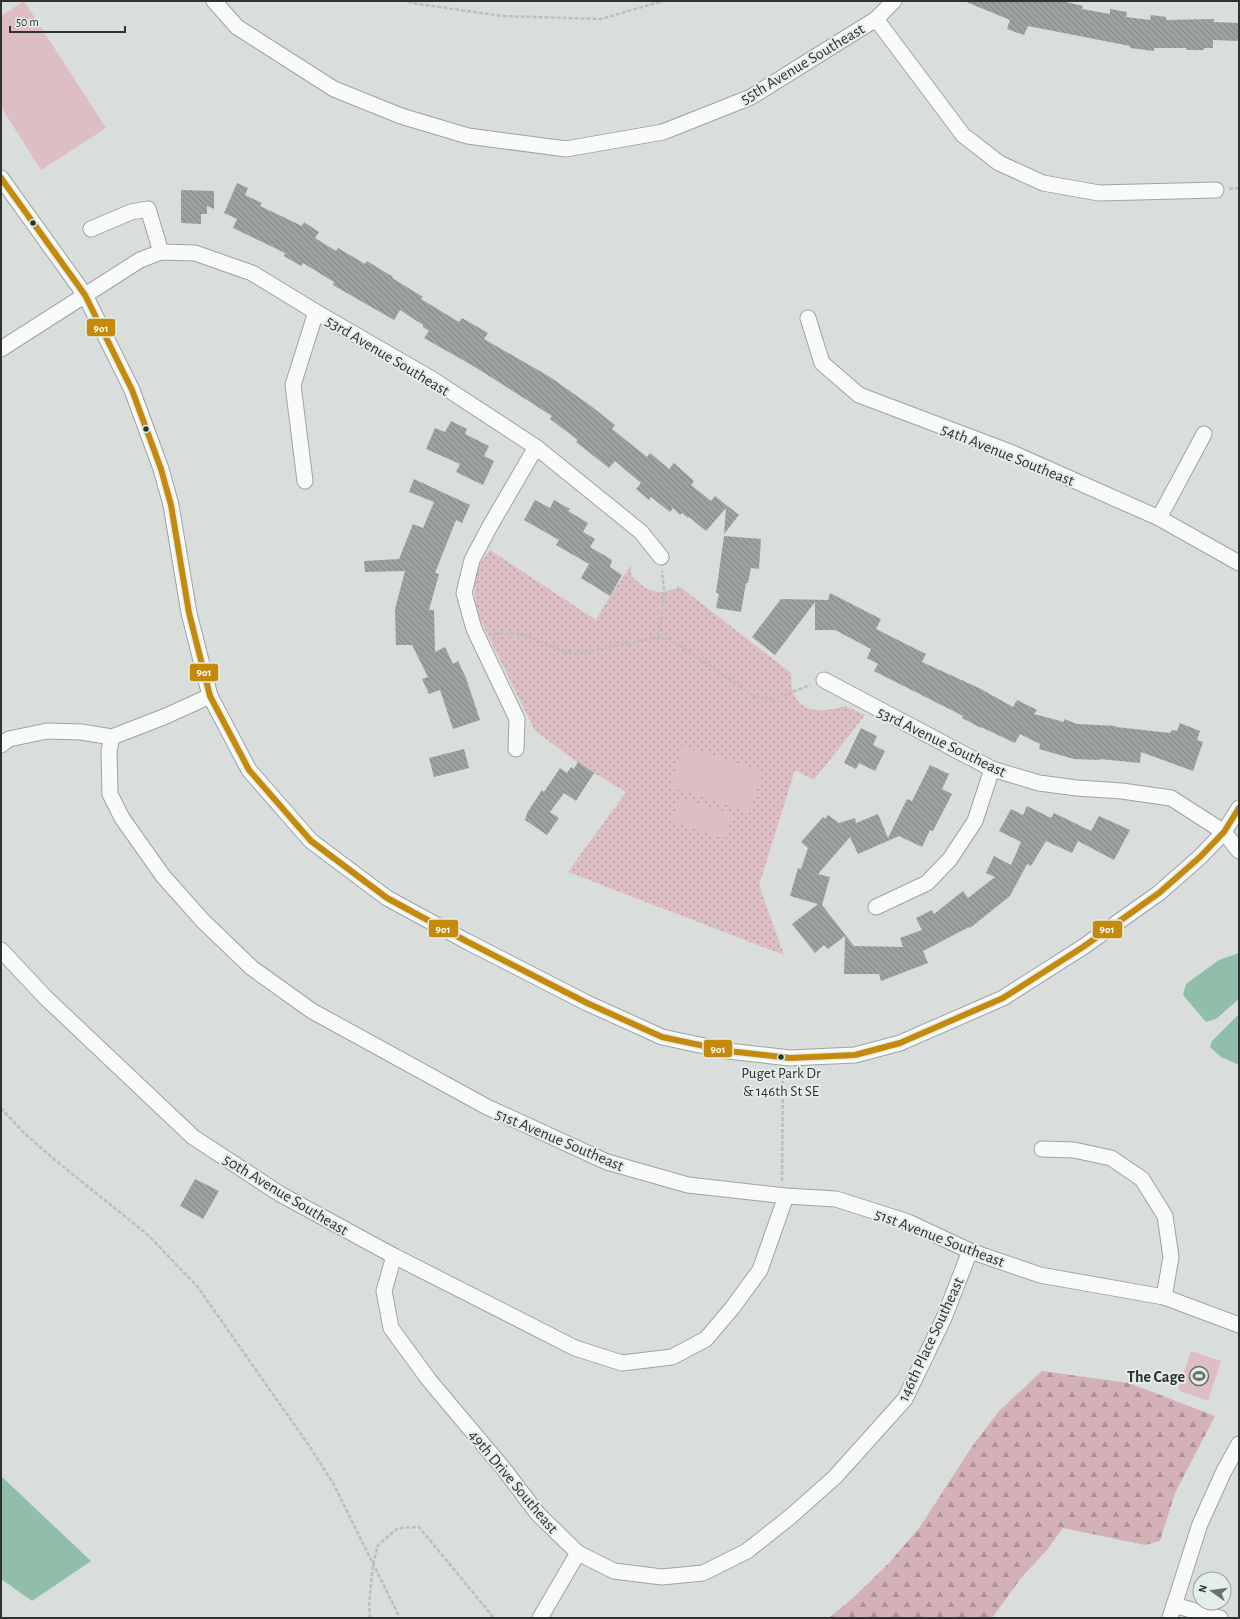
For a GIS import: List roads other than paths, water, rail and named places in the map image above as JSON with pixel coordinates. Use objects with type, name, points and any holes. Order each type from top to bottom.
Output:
[{"type":"street","name":"55th Avenue Southeast","points":[[214,1],[238,27],[334,89],[401,116],[468,136],[566,149],[663,132],[751,96],[876,19],[894,1]]},
{"type":"street","points":[[876,19],[964,135],[999,163],[1043,183],[1099,193],[1216,190]]},
{"type":"street","points":[[1,178],[85,295],[132,390],[161,469],[171,505],[189,614],[210,696],[249,770],[311,841],[387,898],[473,945],[588,1003],[662,1037],[728,1051],[783,1057],[855,1055],[900,1043],[1003,998],[1083,947],[1159,893],[1200,857],[1224,832],[1239,808]]},
{"type":"street","points":[[91,229],[130,212],[148,209],[161,252]]},
{"type":"street","name":"53rd Avenue Southeast","points":[[85,295],[140,260],[161,252],[195,253],[252,273],[432,379],[536,447],[641,532],[661,557]]},
{"type":"street","points":[[1,349],[85,295]]},
{"type":"street","points":[[304,482],[293,385],[316,312]]},
{"type":"street","name":"54th Avenue Southeast","points":[[808,318],[822,363],[858,395],[1010,452],[1159,518],[1239,563]]},
{"type":"street","points":[[1159,518],[1204,434]]},
{"type":"street","points":[[516,749],[517,719],[477,634],[464,593],[472,560],[536,447]]},
{"type":"street","name":"53rd Avenue Southeast","points":[[824,680],[992,769],[1039,783],[1077,788],[1122,791],[1171,798],[1224,832],[1239,851]]},
{"type":"street","points":[[1,745],[9,739],[47,731],[81,732],[112,737],[166,716],[210,696]]},
{"type":"street","name":"51st Avenue Southeast","points":[[112,737],[109,751],[108,769],[110,794],[122,818],[163,876],[202,921],[252,968],[312,1011],[487,1107],[607,1162],[688,1185],[784,1196],[836,1199],[908,1222],[970,1251],[1040,1275],[1164,1297],[1239,1324]]},
{"type":"street","points":[[876,907],[927,883],[950,859],[975,821],[992,769]]},
{"type":"street","name":"50th Avenue Southeast","points":[[1,950],[45,997],[193,1137],[280,1194],[394,1256],[575,1348],[622,1363],[672,1357],[706,1339],[760,1270],[784,1196]]},
{"type":"street","points":[[1042,1149],[1074,1150],[1111,1158],[1142,1179],[1166,1216],[1171,1257],[1164,1297]]},
{"type":"street","name":"146th Place Southeast","points":[[835,1477],[905,1399],[944,1318],[970,1251]]},
{"type":"street","name":"49th Drive Southeast","points":[[394,1256],[384,1291],[391,1328],[429,1380],[503,1468],[538,1514],[578,1553],[614,1571],[662,1577],[703,1573],[747,1551],[790,1517],[835,1477]]},
{"type":"street","points":[[1220,1618],[1172,1611],[1200,1524],[1224,1470],[1239,1444]]},
{"type":"street","points":[[540,1618],[578,1553]]},
{"type":"place","name":"Puget Park Dr & 146th St SE","points":[[781,1057]]},
{"type":"place","name":"The Cage","points":[[1199,1376]]}]
